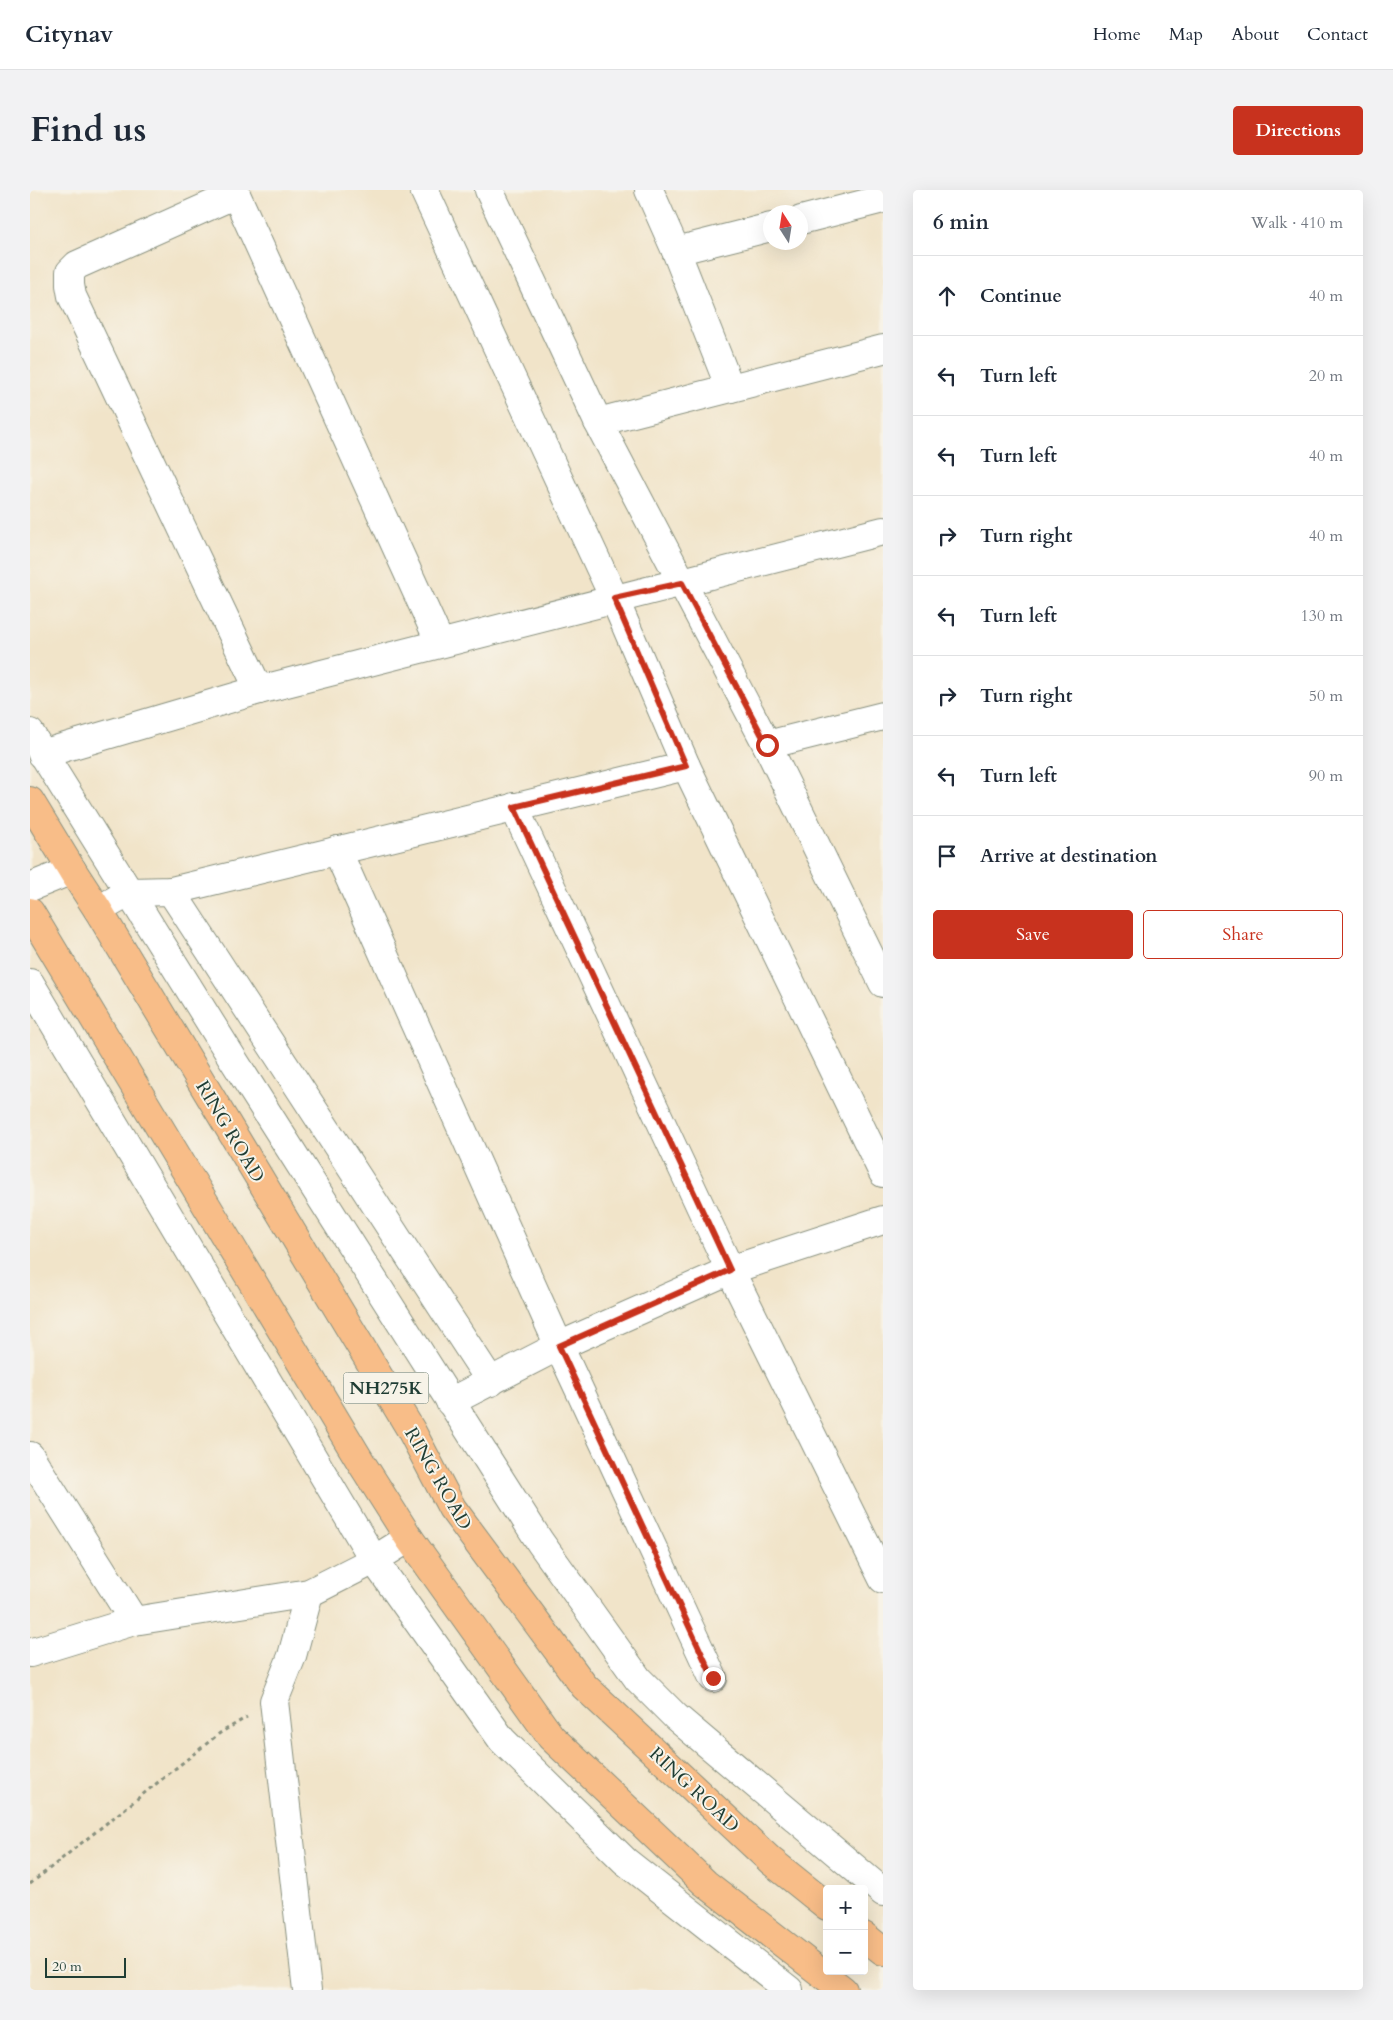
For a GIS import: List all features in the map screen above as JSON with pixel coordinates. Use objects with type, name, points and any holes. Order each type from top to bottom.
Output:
[{"type":"highway","name":"RING ROAD","points":[[30,801],[98,910],[412,1430],[452,1508],[584,1686],[771,1861],[823,1903]]},
{"type":"highway","name":"NH275K","points":[[30,912],[362,1464],[409,1538],[551,1737],[705,1883],[843,1990]]},
{"type":"highway","points":[[868,1939],[883,1951]]},
{"type":"street","points":[[424,190],[614,598],[686,766],[883,1173]]},
{"type":"street","points":[[489,190],[598,422],[767,745],[883,983]]},
{"type":"street","points":[[649,190],[676,251],[730,388]]},
{"type":"street","points":[[259,690],[72,296],[70,285],[70,272],[77,265],[235,192],[440,643]]},
{"type":"street","points":[[808,218],[883,199]]},
{"type":"street","points":[[676,251],[763,229]]},
{"type":"street","points":[[598,422],[883,349]]},
{"type":"street","points":[[883,531],[259,690],[36,744],[231,1056],[540,1542],[638,1679],[676,1717],[883,1892]]},
{"type":"street","points":[[767,745],[883,716]]},
{"type":"street","points":[[98,910],[130,892],[171,891],[686,766]]},
{"type":"street","points":[[514,807],[730,1270],[883,1579]]},
{"type":"street","points":[[337,850],[559,1346],[713,1678]]},
{"type":"street","points":[[30,887],[72,870]]},
{"type":"street","points":[[171,891],[491,1382]]},
{"type":"street","points":[[30,983],[374,1560],[502,1740],[625,1861],[789,1990]]},
{"type":"street","points":[[450,1402],[559,1346],[730,1270],[883,1220]]},
{"type":"street","points":[[30,1456],[134,1621]]},
{"type":"street","points":[[30,1653],[134,1621],[309,1592],[374,1560],[409,1538]]},
{"type":"street","points":[[307,1990],[274,1701],[292,1656],[309,1592]]},
{"type":"path","points":[[30,1884],[220,1733],[274,1701]]},
{"type":"route","points":[[713,1678],[559,1346],[730,1270],[514,807],[686,766],[614,598],[682,583],[767,745]]}]
